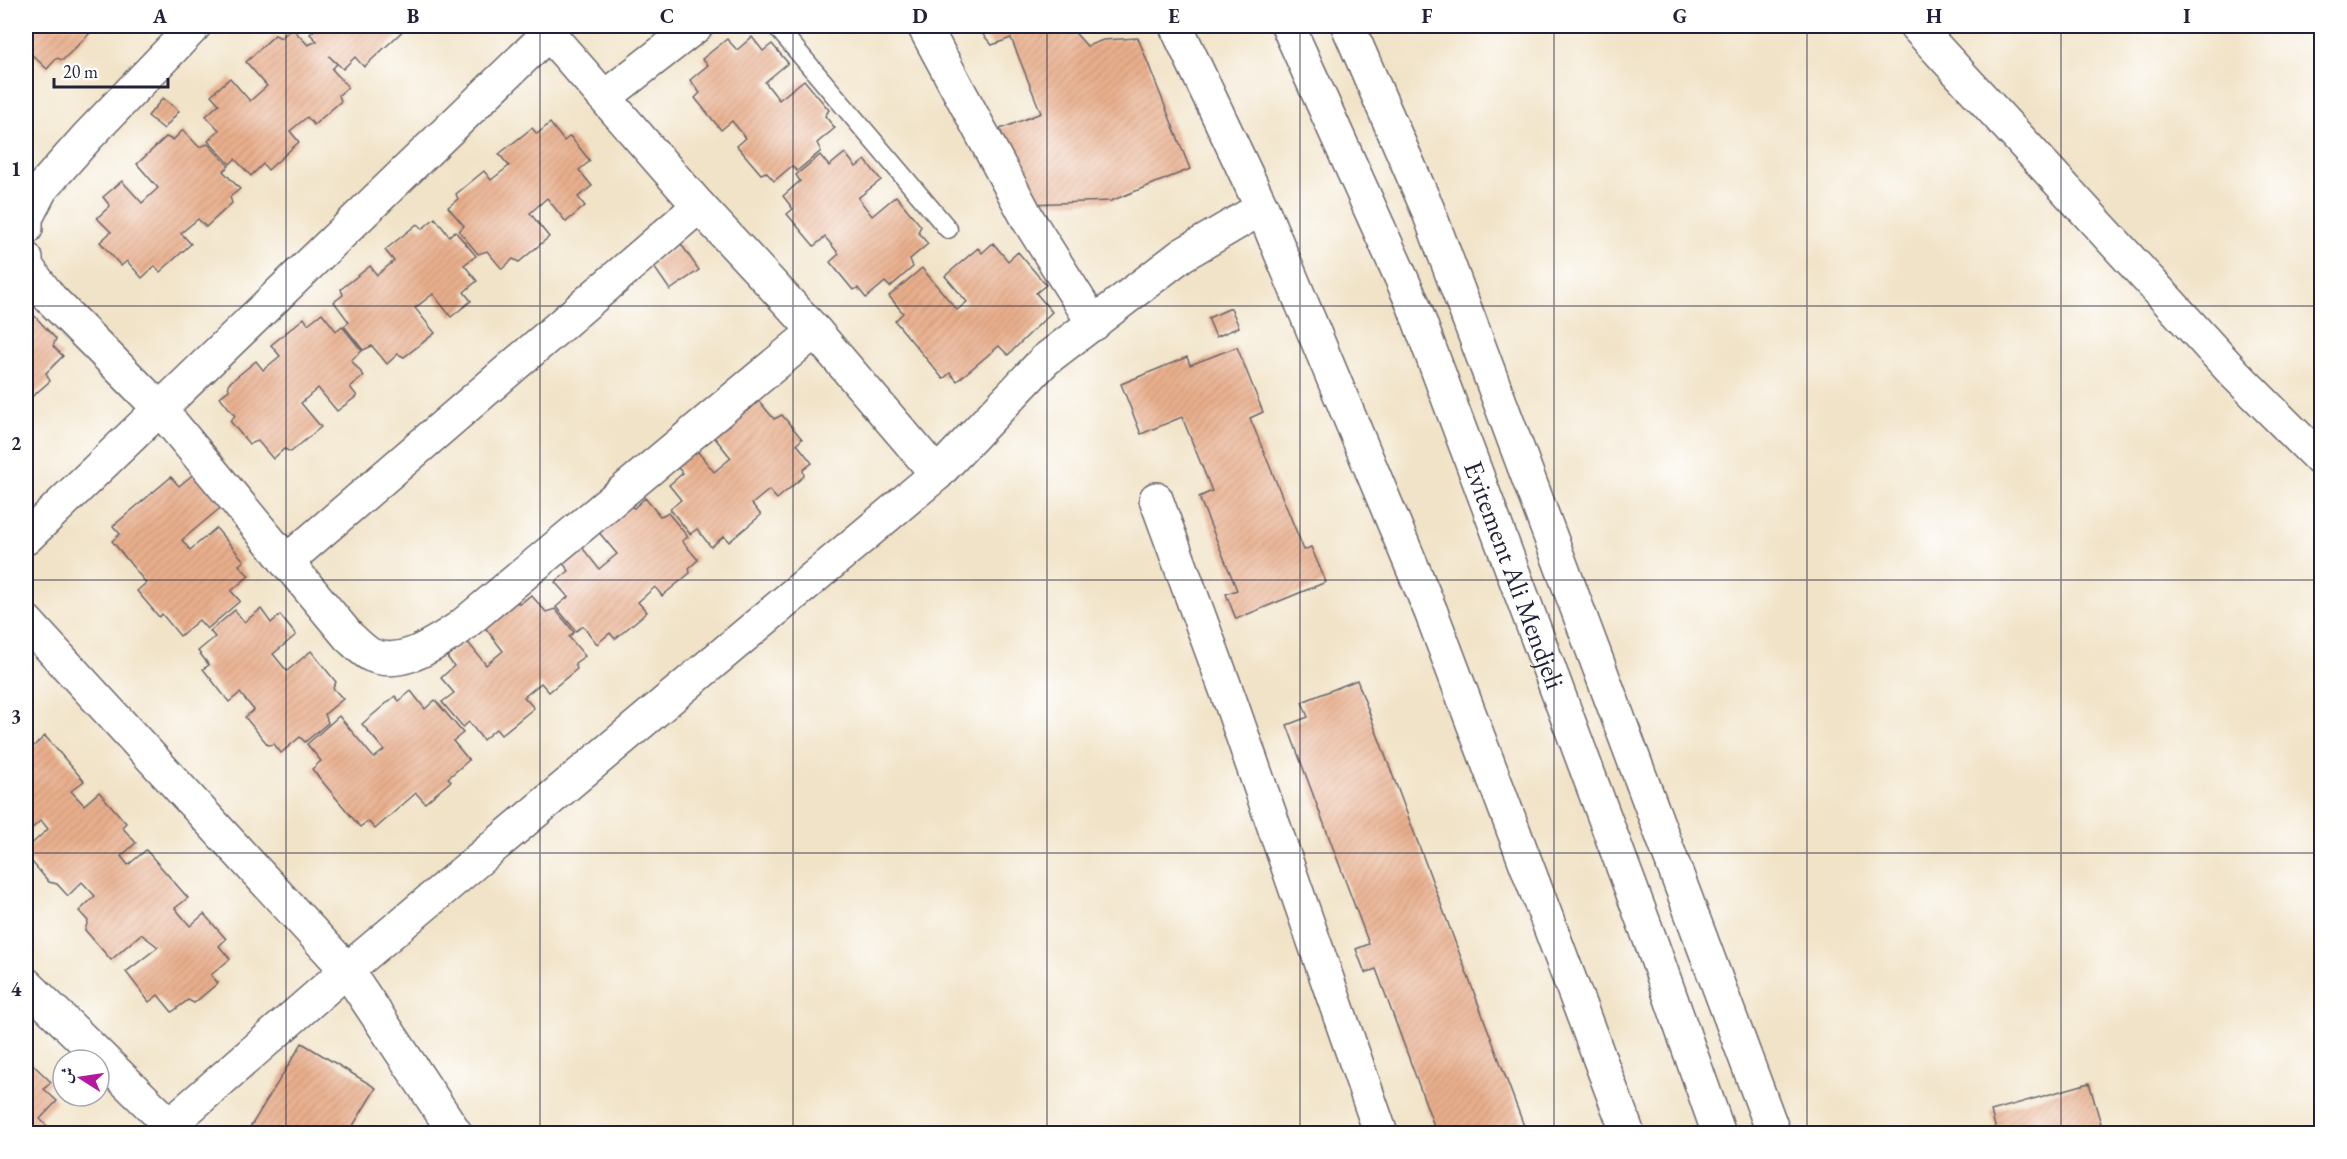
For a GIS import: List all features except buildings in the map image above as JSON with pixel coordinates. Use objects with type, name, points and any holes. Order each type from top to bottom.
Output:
[{"type":"main road","points":[[26,228],[27,218],[41,189],[88,136],[194,26]]},
{"type":"main road","points":[[605,97],[696,26]]},
{"type":"main road","points":[[924,26],[1029,220],[1094,324]]},
{"type":"main road","points":[[1176,26],[1262,208],[1431,612],[1628,1134]]},
{"type":"main road","name":"Evitement Ali Mendjeli","points":[[1288,26],[1413,304],[1651,942],[1719,1134]]},
{"type":"main road","name":"Evitement Ali Mendjeli","points":[[1348,26],[1432,221],[1774,1134]]},
{"type":"main road","points":[[1916,26],[2235,374],[2322,461]]},
{"type":"main road","points":[[26,538],[546,29],[699,206],[815,331],[937,474]]},
{"type":"main road","points":[[286,562],[699,206]]},
{"type":"main road","points":[[26,984],[164,1129],[347,970],[937,474],[1045,360],[1182,255],[1262,208]]},
{"type":"main road","points":[[26,259],[27,266],[50,298],[160,409],[349,637],[370,655],[387,658],[415,655],[458,629],[815,331]]},
{"type":"main road","points":[[1156,499],[1232,706],[1381,1134]]},
{"type":"main road","points":[[26,621],[347,970],[456,1134]]},
{"type":"lane","points":[[776,26],[948,229]]}]
